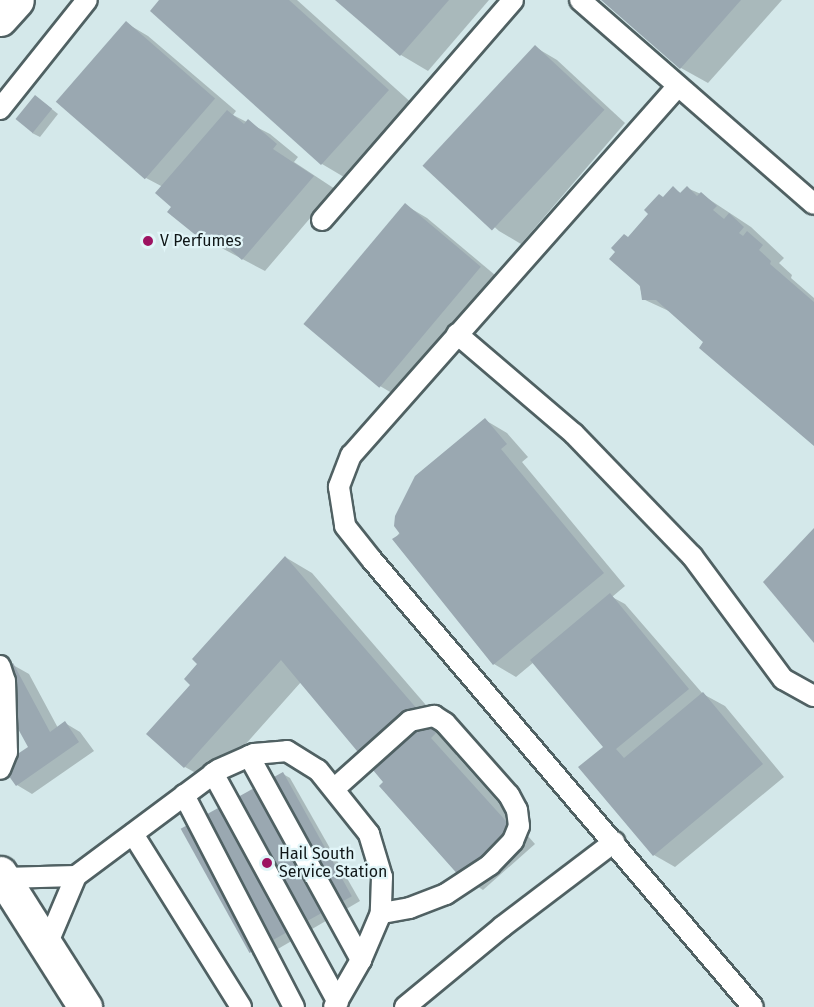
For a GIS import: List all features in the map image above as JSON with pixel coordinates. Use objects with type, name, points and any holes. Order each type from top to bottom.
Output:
[{"type":"street","points":[[0,19],[17,0]]},
{"type":"street","points":[[2,875],[85,1007]]},
{"type":"lane","points":[[0,109],[87,0]]},
{"type":"lane","points":[[322,220],[513,0]]},
{"type":"lane","points":[[580,0],[814,204]]},
{"type":"lane","points":[[678,86],[351,455],[339,488],[345,526],[753,1007]]},
{"type":"lane","points":[[457,334],[574,434],[692,556],[783,679],[814,696]]},
{"type":"lane","points":[[0,666],[5,681],[7,752],[0,769]]},
{"type":"lane","points":[[334,789],[410,721],[434,716],[461,741],[517,810],[519,826],[513,841],[490,865],[446,894],[410,908],[381,913]]},
{"type":"lane","points":[[46,947],[76,876],[213,774],[249,756],[287,751],[318,770],[369,834],[382,877],[381,913],[361,960],[336,1004]]},
{"type":"lane","points":[[249,756],[361,960]]},
{"type":"lane","points":[[213,774],[336,1004]]},
{"type":"lane","points":[[184,795],[294,1007]]},
{"type":"lane","points":[[132,834],[241,1007]]},
{"type":"lane","points":[[405,1007],[502,927],[614,842]]},
{"type":"lane","points":[[2,875],[76,876]]},
{"type":"building","points":[[159,0],[289,0],[389,90],[321,165],[150,11]]},
{"type":"building","points":[[335,0],[449,0],[400,56]]},
{"type":"building","points":[[601,0],[741,0],[680,69]]},
{"type":"building","points":[[126,21],[215,98],[145,179],[56,102]]},
{"type":"building","points":[[535,45],[604,110],[492,230],[422,166]]},
{"type":"building","points":[[35,95],[52,109],[33,133],[15,119]]},
{"type":"building","points":[[227,110],[244,124],[248,119],[277,144],[273,149],[314,176],[242,260],[224,244],[220,248],[201,233],[198,237],[167,212],[171,207],[155,193]]},
{"type":"building","points":[[673,186],[680,193],[687,186],[697,196],[701,192],[717,206],[713,210],[724,219],[729,213],[744,227],[739,233],[743,236],[747,231],[763,245],[759,250],[771,261],[770,264],[814,302],[814,446],[699,348],[703,342],[656,300],[642,300],[640,286],[609,259],[615,252],[611,248],[624,234],[628,237],[648,214],[644,210],[659,194],[663,197]]},
{"type":"building","points":[[405,203],[481,267],[379,388],[303,324]]},
{"type":"building","points":[[485,418],[507,444],[501,449],[604,573],[493,665],[392,539],[400,534],[394,526],[395,516],[415,476]]},
{"type":"building","points":[[814,528],[814,643],[763,582]]},
{"type":"building","points":[[285,556],[437,732],[431,738],[514,830],[461,878],[379,786],[383,782],[281,660],[184,768],[146,734],[190,685],[184,679],[197,664],[192,659]]},
{"type":"building","points":[[610,593],[689,689],[616,749],[624,758],[703,692],[763,764],[653,856],[578,767],[603,747],[530,660]]},
{"type":"building","points":[[13,663],[50,732],[65,721],[79,742],[16,786],[1,765],[28,747],[0,696],[0,671]]},
{"type":"building","name":"Hail South Service Station","points":[[283,772],[352,896],[250,953],[181,829]]},
{"type":"place","name":"V Perfumes","points":[[148,241]]},
{"type":"place","name":"Hail South Service Station","points":[[267,863]]}]
